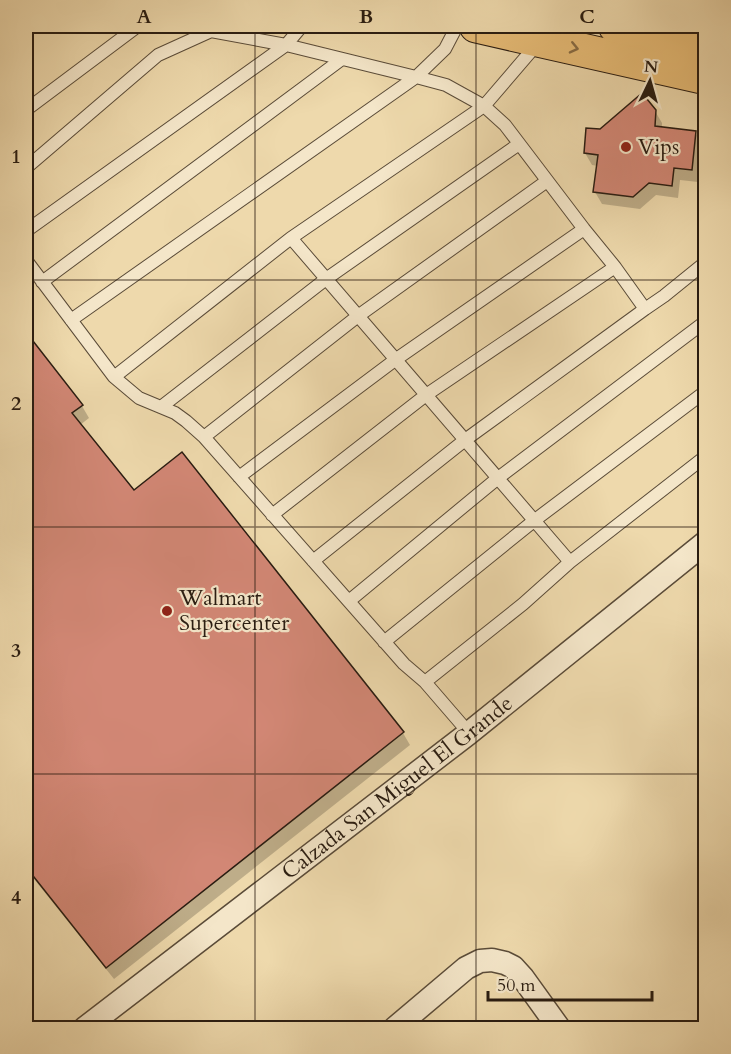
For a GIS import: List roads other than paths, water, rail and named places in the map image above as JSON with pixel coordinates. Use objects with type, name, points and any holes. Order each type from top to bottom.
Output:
[{"type":"highway","points":[[476,26],[700,78]]},
{"type":"highway","points":[[615,26],[705,45]]},
{"type":"street","name":"Calzada San Miguel El Grande","points":[[85,1029],[469,733],[705,542]]},
{"type":"street","points":[[395,1029],[466,968],[480,961],[492,960],[505,963],[523,978],[559,1029]]},
{"type":"lane","points":[[26,110],[138,26]]},
{"type":"lane","points":[[196,26],[286,45],[416,77],[446,86],[484,106],[505,125],[645,309]]},
{"type":"lane","points":[[26,231],[286,45],[302,26]]},
{"type":"lane","points":[[71,320],[416,77],[445,50],[458,26]]},
{"type":"lane","points":[[26,168],[158,55],[211,31]]},
{"type":"lane","points":[[114,377],[291,238],[484,106],[540,40]]},
{"type":"lane","points":[[42,282],[342,59]]},
{"type":"lane","points":[[161,407],[326,279],[519,144]]},
{"type":"lane","points":[[204,437],[358,316],[547,181]]},
{"type":"lane","points":[[239,477],[396,360],[584,229]]},
{"type":"lane","points":[[291,238],[570,562]]},
{"type":"lane","points":[[26,260],[114,377],[139,398],[186,421],[204,437],[384,642],[425,682],[469,733]]},
{"type":"lane","points":[[313,561],[465,440],[645,309],[705,262]]},
{"type":"lane","points":[[272,515],[426,395],[615,267]]},
{"type":"lane","points":[[349,602],[498,478],[705,321]]},
{"type":"lane","points":[[384,642],[535,520],[705,391]]},
{"type":"lane","points":[[425,682],[523,604],[570,562],[705,456]]},
{"type":"place","name":"Vips","points":[[626,147]]},
{"type":"place","name":"Walmart Supercenter","points":[[167,611]]}]
